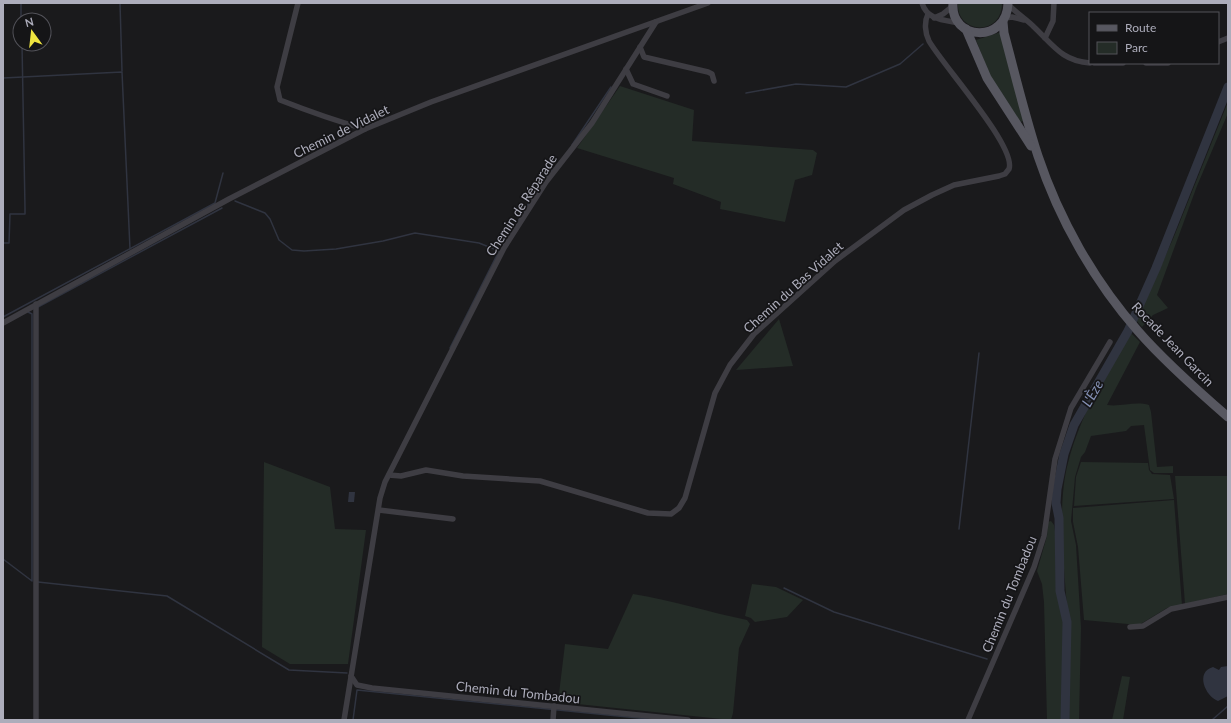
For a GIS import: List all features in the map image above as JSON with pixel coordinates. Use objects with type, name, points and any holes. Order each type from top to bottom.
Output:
[{"type":"main road","name":"Rocade Jean Garcin","points":[[953,4],[956,18],[963,26],[993,90],[1038,157]]},
{"type":"main road","points":[[963,26],[982,33],[994,29],[1004,20],[1008,4]]},
{"type":"main road","name":"Rocade Jean Garcin","points":[[1004,20],[1006,40],[1038,157],[1069,228],[1098,278],[1124,314],[1153,346],[1228,417]]},
{"type":"street","points":[[298,3],[277,87],[280,100],[310,112],[365,129]]},
{"type":"street","name":"Chemin de Vidalet","points":[[3,323],[229,199],[365,129],[431,102],[708,3]]},
{"type":"street","points":[[922,3],[928,14],[934,18],[963,26]]},
{"type":"street","points":[[1045,38],[1052,21],[1054,3]]},
{"type":"street","points":[[934,18],[943,14],[953,4]]},
{"type":"street","points":[[1008,4],[1063,55],[1080,62],[1089,63]]},
{"type":"street","name":"Chemin du Bas Vidalet","points":[[389,475],[401,476],[426,470],[463,476],[540,481],[648,513],[671,514],[679,508],[685,498],[715,393],[730,365],[754,334],[835,261],[904,210],[946,189],[999,176],[1005,174],[1009,169],[1010,159],[999,139],[969,93],[930,41],[925,25],[928,14]]},
{"type":"street","points":[[1004,20],[1012,17],[1026,20]]},
{"type":"street","name":"Chemin de Réparade","points":[[344,720],[379,510],[384,488],[389,475],[504,248],[546,182],[592,123],[656,22]]},
{"type":"street","points":[[640,47],[644,57],[708,72],[712,74],[714,81]]},
{"type":"street","points":[[626,69],[633,84],[667,96]]},
{"type":"street","points":[[36,304],[36,720]]},
{"type":"street","name":"Chemin du Tombadou","points":[[968,720],[1010,624],[1044,536],[1055,459],[1071,408],[1110,342]]},
{"type":"street","points":[[379,510],[453,519]]},
{"type":"street","points":[[1130,627],[1143,626],[1171,609],[1228,597]]},
{"type":"street","name":"Chemin du Tombadou","points":[[352,676],[357,685],[372,688],[688,720]]},
{"type":"street","points":[[553,720],[554,706]]},
{"type":"green space","points":[[958,3],[1002,3],[1000,14],[995,22],[988,26],[979,27],[971,26],[964,21],[959,13]]},
{"type":"green space","points":[[1001,32],[1024,121],[1020,122],[991,79],[976,40]]},
{"type":"green space","points":[[620,86],[694,110],[692,141],[813,150],[817,153],[812,175],[795,180],[785,222],[720,209],[721,202],[673,184],[674,178],[577,148]]},
{"type":"green space","points":[[1228,102],[1228,113],[1197,186],[1157,295],[1168,308],[1153,315],[1142,327],[1136,320],[1173,239]]},
{"type":"green space","points":[[779,319],[793,366],[736,370]]},
{"type":"green space","points":[[1130,332],[1140,342],[1107,405],[1149,405],[1157,467],[1173,466],[1173,473],[1154,473],[1150,470],[1144,425],[1131,426],[1126,431],[1091,436],[1085,452],[1081,457],[1075,477],[1071,521],[1076,545],[1081,628],[1079,720],[1069,720],[1067,651],[1068,620],[1062,541],[1064,481],[1073,446],[1086,412],[1112,362]]},
{"type":"green space","points":[[264,462],[330,487],[335,529],[366,530],[348,664],[290,664],[262,647]]},
{"type":"green space","points":[[1081,462],[1148,463],[1149,470],[1152,474],[1170,475],[1174,499],[1074,506],[1076,477]]},
{"type":"green space","points":[[1175,476],[1228,476],[1228,594],[1185,604]]},
{"type":"green space","points":[[1174,500],[1182,605],[1167,608],[1139,625],[1084,620],[1078,547],[1073,522],[1073,508]]},
{"type":"green space","points":[[1051,521],[1054,525],[1056,538],[1058,600],[1065,623],[1062,720],[1047,720],[1044,602],[1042,584],[1037,571],[1047,536],[1048,522]]},
{"type":"green space","points":[[752,584],[776,587],[803,600],[787,617],[755,622],[751,618],[745,616]]},
{"type":"green space","points":[[633,594],[661,599],[747,620],[750,624],[739,648],[733,713],[731,720],[558,702],[565,644],[608,649]]},
{"type":"green space","points":[[1122,676],[1130,677],[1123,720],[1112,720]]},
{"type":"water","points":[[349,492],[355,492],[354,502],[348,502]]},
{"type":"water","points":[[1228,666],[1228,696],[1218,701],[1209,694],[1206,689],[1203,679],[1204,674],[1213,667],[1219,670],[1221,667]]},
{"type":"waterway","points":[[21,3],[21,12]]},
{"type":"waterway","points":[[120,3],[122,71]]},
{"type":"waterway","points":[[746,93],[796,84],[846,87],[900,64],[923,44]]},
{"type":"waterway","points":[[3,243],[9,243],[10,214],[25,214],[22,52]]},
{"type":"waterway","points":[[3,78],[122,72],[130,249]]},
{"type":"waterway","points":[[572,145],[611,87]]},
{"type":"waterway","name":"L'Èze","points":[[1065,720],[1067,622],[1060,591],[1059,518],[1056,503],[1057,489],[1064,454],[1074,425],[1128,331],[1156,268],[1228,87]]},
{"type":"waterway","points":[[517,223],[539,186],[553,168]]},
{"type":"waterway","points":[[3,317],[215,203],[223,173]]},
{"type":"waterway","points":[[235,201],[265,213],[270,219],[279,240],[292,250],[304,251],[336,249],[383,241],[415,233],[479,243],[499,251],[450,348]]},
{"type":"waterway","points":[[38,307],[222,208]]},
{"type":"waterway","points":[[3,559],[32,581],[32,314],[28,312]]},
{"type":"waterway","points":[[959,529],[979,353]]},
{"type":"waterway","points":[[38,582],[167,596],[289,670],[347,673]]},
{"type":"waterway","points":[[784,588],[834,612],[987,659]]},
{"type":"waterway","points":[[353,720],[357,690],[658,720]]},
{"type":"waterway","points":[[1212,720],[1228,706]]}]
